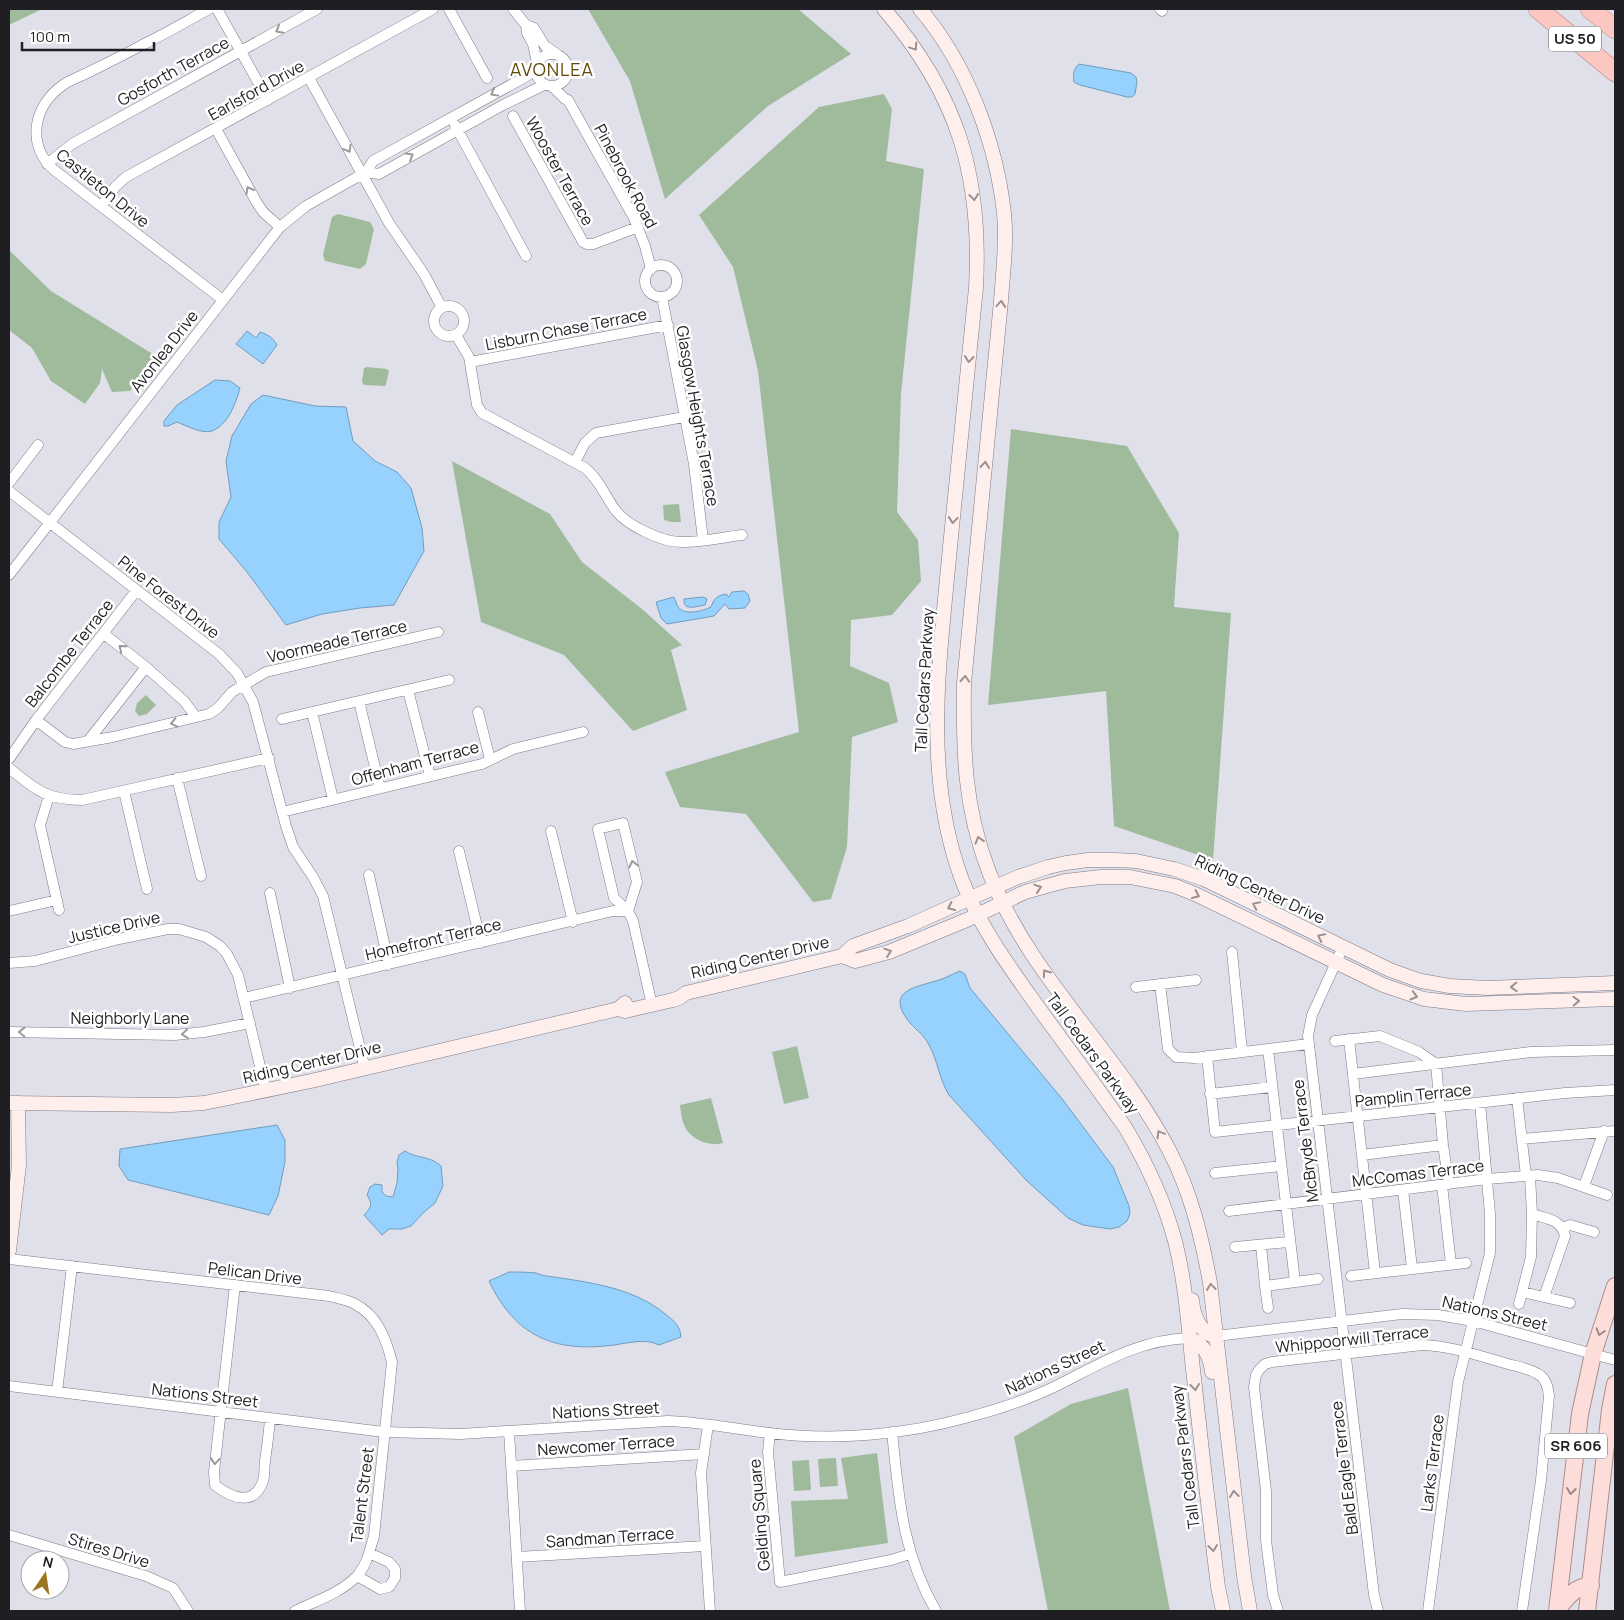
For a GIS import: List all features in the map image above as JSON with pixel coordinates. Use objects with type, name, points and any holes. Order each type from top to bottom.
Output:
[{"type":"highway","name":"US 50","points":[[1538,9],[1615,72]]},
{"type":"highway","name":"US 50","points":[[1590,9],[1615,29]]},
{"type":"main road","name":"Tall Cedars Parkway","points":[[884,9],[902,30],[929,70],[949,108],[965,155],[976,218],[978,250],[976,288],[942,629],[937,710],[938,763],[942,806],[953,854],[978,915],[1005,961],[1139,1149],[1167,1216],[1179,1263],[1218,1587],[1223,1611]]},
{"type":"main road","name":"Tall Cedars Parkway","points":[[920,9],[951,55],[974,99],[987,132],[1004,213],[1005,242],[1001,300],[966,658],[963,735],[968,802],[989,872],[1022,938],[1120,1073],[1170,1150],[1190,1198],[1204,1248],[1210,1283],[1244,1576],[1250,1611]]},
{"type":"main road","name":"Riding Center Drive","points":[[13,1103],[172,1105],[204,1103],[266,1091],[618,1009],[624,1011],[673,1000],[686,993],[842,956],[854,946],[908,926],[995,886],[1048,867],[1088,860],[1136,861],[1174,869],[1204,880],[1407,977],[1450,986],[1487,988],[1615,983]]},
{"type":"main road","name":"Riding Center Drive","points":[[842,956],[856,961],[867,959],[978,915],[1025,892],[1071,880],[1107,876],[1152,881],[1174,886],[1195,894],[1336,963],[1402,992],[1444,1002],[1484,1004],[1615,999]]},
{"type":"main road","name":"Riding Center Drive","points":[[618,1009],[624,1003],[651,999],[678,990],[686,993]]},
{"type":"main road","points":[[9,1251],[19,1165],[13,1103]]},
{"type":"main road","points":[[1179,1263],[1188,1273],[1192,1306],[1196,1318],[1204,1330],[1216,1336]]},
{"type":"main road","name":"SR 606","points":[[1557,1611],[1580,1414],[1592,1354],[1615,1286]]},
{"type":"main road","points":[[1189,1338],[1198,1342],[1210,1358],[1215,1394],[1224,1404]]},
{"type":"main road","name":"SR 606","points":[[1587,1611],[1615,1384]]},
{"type":"main road","points":[[1557,1611],[1570,1594],[1580,1586],[1591,1585]]},
{"type":"street","name":"Castleton Drive","points":[[209,9],[63,86],[50,98],[40,114],[36,141],[39,151],[47,164],[223,300]]},
{"type":"street","points":[[218,9],[268,100]]},
{"type":"street","name":"Gosforth Terrace","points":[[47,164],[72,144],[317,9]]},
{"type":"street","name":"Earlsford Drive","points":[[101,206],[116,186],[126,177],[432,9]]},
{"type":"street","points":[[449,9],[487,78]]},
{"type":"street","points":[[513,9],[526,25],[534,28],[544,46],[558,54],[567,63],[567,76],[561,83],[549,86],[538,79],[533,44],[527,33],[526,25]]},
{"type":"street","points":[[536,66],[543,56],[558,54]]},
{"type":"street","name":"Avonlea Drive","points":[[9,575],[280,228],[306,206],[364,174],[373,161],[527,76],[536,66]]},
{"type":"street","name":"Pinebrook Road","points":[[567,76],[570,97],[568,100]]},
{"type":"street","points":[[309,78],[364,174],[389,223],[424,274],[442,308]]},
{"type":"street","name":"Avonlea Drive","points":[[364,174],[380,174],[515,99],[542,86],[549,86]]},
{"type":"street","name":"Pinebrook Road","points":[[549,86],[568,100],[638,227],[646,246],[651,269]]},
{"type":"street","name":"Wooster Terrace","points":[[513,116],[582,242],[593,244],[638,227]]},
{"type":"street","points":[[451,117],[526,256]]},
{"type":"street","points":[[216,129],[257,203],[264,213],[280,228]]},
{"type":"street","points":[[665,266],[676,275],[675,289],[669,295],[662,297],[652,294],[646,286],[646,277],[651,269],[665,266]]},
{"type":"street","name":"Glasgow Heights Terrace","points":[[662,297],[694,464],[703,540]]},
{"type":"street","points":[[455,307],[464,316],[464,325],[456,335],[444,335],[437,330],[435,318],[442,308],[455,307]]},
{"type":"street","name":"Lisburn Chase Terrace","points":[[470,362],[668,325]]},
{"type":"street","points":[[456,335],[470,362],[476,401],[482,413],[575,462],[596,478],[617,512],[628,522],[646,532],[680,542],[742,535]]},
{"type":"street","points":[[575,462],[585,443],[596,433],[684,417]]},
{"type":"street","points":[[9,484],[38,445]]},
{"type":"street","name":"Pine Forest Drive","points":[[9,491],[49,524],[219,654],[233,667],[245,684],[258,713],[282,812],[293,847],[313,876],[323,896],[365,1068]]},
{"type":"street","name":"Balcombe Terrace","points":[[9,759],[36,720],[136,591]]},
{"type":"street","name":"Voormeade Terrace","points":[[36,720],[65,742],[73,744],[113,737],[215,711],[228,695],[270,671],[438,632]]},
{"type":"street","points":[[104,634],[184,702],[196,717]]},
{"type":"street","points":[[88,741],[146,668]]},
{"type":"street","points":[[282,719],[449,680]]},
{"type":"street","points":[[408,690],[430,776]]},
{"type":"street","points":[[359,701],[380,788]]},
{"type":"street","points":[[312,712],[333,799]]},
{"type":"street","points":[[478,712],[490,759]]},
{"type":"street","name":"Offenham Terrace","points":[[282,812],[482,764],[513,749],[584,732]]},
{"type":"street","points":[[9,768],[39,792],[66,800],[82,800],[268,758]]},
{"type":"street","points":[[177,778],[201,876]]},
{"type":"street","points":[[124,790],[147,888]]},
{"type":"street","points":[[9,911],[58,905],[40,825],[49,796]]},
{"type":"street","points":[[628,911],[636,882],[623,823],[598,829],[614,898],[628,911],[633,920],[651,999]]},
{"type":"street","points":[[551,831],[573,922]]},
{"type":"street","points":[[459,852],[481,943]]},
{"type":"street","points":[[370,875],[389,965]]},
{"type":"street","points":[[270,893],[290,988]]},
{"type":"street","name":"Homefront Terrace","points":[[244,998],[573,922],[613,911],[628,911]]},
{"type":"street","name":"Justice Drive","points":[[9,964],[35,961],[139,934],[168,929],[179,929],[206,937],[220,946],[227,954],[238,974],[266,1091]]},
{"type":"street","name":"McBryde Terrace","points":[[1341,1321],[1308,1044],[1308,1030],[1312,1015],[1343,948]]},
{"type":"street","points":[[1232,952],[1242,1051]]},
{"type":"street","points":[[1136,987],[1196,980]]},
{"type":"street","points":[[1160,984],[1167,1044],[1170,1052],[1176,1057],[1207,1056],[1308,1044]]},
{"type":"street","name":"Neighborly Lane","points":[[9,1032],[175,1035],[204,1032],[250,1023]]},
{"type":"street","points":[[1334,1041],[1372,1036],[1385,1037],[1419,1052],[1436,1064],[1451,1264]]},
{"type":"street","points":[[1349,1039],[1375,1273]]},
{"type":"street","points":[[1268,1049],[1295,1282]]},
{"type":"street","points":[[1352,1074],[1531,1052],[1615,1050]]},
{"type":"street","points":[[1207,1056],[1210,1094],[1272,1087]]},
{"type":"street","name":"Pamplin Terrace","points":[[1210,1094],[1215,1132],[1440,1106],[1615,1090]]},
{"type":"street","points":[[1517,1098],[1532,1214],[1531,1257],[1519,1304]]},
{"type":"street","name":"Larks Terrace","points":[[1428,1611],[1458,1382],[1490,1253],[1491,1232],[1480,1103]]},
{"type":"street","points":[[1522,1139],[1610,1131]]},
{"type":"street","points":[[1584,1186],[1610,1131]]},
{"type":"street","points":[[1362,1155],[1443,1145]]},
{"type":"street","points":[[1215,1173],[1281,1166]]},
{"type":"street","name":"McComas Terrace","points":[[1229,1211],[1528,1176],[1550,1176],[1607,1195]]},
{"type":"street","points":[[1403,1190],[1412,1268]]},
{"type":"street","points":[[1532,1214],[1558,1222],[1563,1228],[1565,1236],[1544,1297]]},
{"type":"street","points":[[1563,1228],[1570,1224],[1594,1232]]},
{"type":"street","points":[[1235,1247],[1289,1242]]},
{"type":"street","points":[[1261,1245],[1268,1308]]},
{"type":"street","name":"Pelican Drive","points":[[9,1259],[329,1296],[355,1303],[372,1317],[386,1340],[392,1362],[384,1432]]},
{"type":"street","points":[[1351,1276],[1466,1263]]},
{"type":"street","points":[[57,1392],[72,1266]]},
{"type":"street","points":[[1265,1286],[1318,1279]]},
{"type":"street","points":[[235,1285],[214,1472],[216,1485],[225,1493],[236,1498],[248,1497],[258,1491],[263,1480],[270,1418]]},
{"type":"street","points":[[1522,1292],[1570,1303]]},
{"type":"street","name":"Nations Street","points":[[1216,1336],[1411,1313],[1474,1321],[1615,1360]]},
{"type":"street","name":"Bald Eagle Terrace","points":[[1341,1321],[1374,1596],[1378,1611]]},
{"type":"street","name":"Nations Street","points":[[9,1386],[384,1432],[440,1434],[668,1421],[708,1424],[770,1433],[841,1436],[892,1432],[932,1426],[999,1408],[1057,1386],[1102,1361],[1126,1351],[1164,1341],[1189,1338]]},
{"type":"street","name":"Whippoorwill Terrace","points":[[1278,1611],[1273,1595],[1266,1540],[1266,1491],[1254,1394],[1256,1375],[1265,1364],[1272,1362],[1422,1345],[1441,1346],[1532,1371],[1542,1376],[1548,1387],[1550,1396],[1541,1480],[1522,1611]]},
{"type":"street","points":[[708,1424],[701,1473],[710,1611]]},
{"type":"street","points":[[509,1431],[520,1611]]},
{"type":"street","name":"Talent Street","points":[[295,1611],[344,1586],[357,1576],[369,1553],[374,1536],[384,1432]]},
{"type":"street","points":[[892,1432],[902,1520],[910,1554],[918,1577],[936,1611]]},
{"type":"street","name":"Gelding Square","points":[[770,1433],[768,1452],[780,1582],[891,1560],[910,1554]]},
{"type":"street","name":"Newcomer Terrace","points":[[511,1466],[704,1454]]},
{"type":"street","name":"Stires Drive","points":[[9,1535],[146,1576],[173,1588],[188,1611]]},
{"type":"street","name":"Sandman Terrace","points":[[517,1557],[706,1546]]},
{"type":"street","points":[[357,1576],[380,1589],[390,1587],[395,1578],[395,1570],[389,1562],[369,1553]]},
{"type":"green space","points":[[9,9],[42,9],[9,25]]},
{"type":"green space","points":[[588,9],[798,9],[851,54],[768,106],[665,199],[630,81]]},
{"type":"green space","points":[[884,94],[892,109],[886,161],[924,169],[901,394],[897,512],[918,540],[921,581],[892,615],[851,620],[850,666],[889,683],[898,722],[852,737],[847,847],[831,899],[813,902],[746,814],[680,807],[665,772],[799,732],[758,371],[733,267],[699,215],[819,107]]},
{"type":"green space","points":[[338,214],[370,222],[374,229],[366,264],[360,269],[325,261],[323,255],[332,217]]},
{"type":"green space","points":[[9,250],[51,291],[159,358],[130,391],[112,392],[102,369],[100,383],[85,404],[51,381],[32,348],[9,330]]},
{"type":"green space","points":[[364,368],[387,369],[389,371],[385,386],[364,385],[362,382]]},
{"type":"green space","points":[[1011,429],[1127,446],[1179,533],[1174,607],[1231,613],[1213,860],[1114,826],[1106,691],[988,705]]},
{"type":"green space","points":[[452,461],[550,514],[582,562],[642,609],[682,645],[671,650],[687,710],[633,731],[564,655],[481,622]]},
{"type":"green space","points":[[679,504],[681,522],[664,520],[663,505]]},
{"type":"green space","points":[[146,695],[156,705],[147,714],[139,716],[135,711],[137,703]]},
{"type":"green space","points":[[797,1046],[809,1098],[784,1104],[772,1052]]},
{"type":"green space","points":[[711,1098],[723,1143],[702,1142],[689,1133],[683,1120],[680,1105]]},
{"type":"green space","points":[[1128,1388],[1170,1611],[1048,1611],[1014,1437],[1071,1404]]},
{"type":"green space","points":[[877,1453],[888,1543],[795,1557],[791,1501],[848,1499],[841,1458]]},
{"type":"green space","points":[[836,1458],[838,1486],[820,1487],[818,1459]]},
{"type":"green space","points":[[809,1460],[811,1490],[794,1491],[792,1461]]},
{"type":"water","points":[[1079,64],[1131,73],[1136,77],[1137,82],[1135,94],[1132,97],[1127,97],[1074,82],[1074,72]]},
{"type":"water","points":[[247,331],[256,338],[260,332],[266,334],[277,345],[263,364],[236,344]]},
{"type":"water","points":[[215,380],[230,381],[240,388],[234,407],[223,424],[208,432],[177,422],[164,426],[164,421],[177,405]]},
{"type":"water","points":[[263,395],[315,406],[346,407],[353,441],[375,461],[397,472],[411,488],[422,528],[424,551],[394,605],[322,614],[286,625],[247,572],[219,539],[219,522],[231,497],[226,461],[232,436],[251,404]]},
{"type":"water","points":[[744,591],[748,594],[750,601],[745,608],[729,609],[725,604],[714,616],[667,624],[661,618],[656,602],[674,597],[680,609],[693,612],[711,607],[714,600],[720,596],[726,594],[729,597],[732,592]]},
{"type":"water","points":[[703,597],[707,599],[705,605],[688,607],[684,603],[684,599]]},
{"type":"water","points":[[960,971],[965,974],[970,988],[1063,1100],[1113,1167],[1129,1206],[1130,1214],[1127,1221],[1119,1227],[1110,1229],[1083,1225],[1068,1218],[1026,1180],[949,1095],[929,1045],[907,1019],[901,1009],[900,1002],[902,996],[907,991]]},
{"type":"water","points":[[277,1125],[285,1140],[285,1162],[278,1196],[269,1215],[128,1180],[119,1166],[120,1149]]},
{"type":"water","points":[[405,1151],[432,1160],[441,1166],[443,1186],[435,1203],[411,1226],[402,1229],[389,1229],[382,1235],[364,1215],[370,1206],[367,1195],[370,1187],[375,1184],[382,1185],[382,1192],[386,1196],[393,1197],[397,1183],[397,1162],[399,1155]]},
{"type":"water","points":[[509,1272],[536,1273],[544,1276],[593,1283],[623,1291],[638,1297],[664,1313],[678,1326],[681,1337],[659,1345],[643,1341],[592,1347],[555,1343],[539,1337],[524,1328],[511,1315],[499,1300],[489,1281]]},
{"type":"district","name":"AVONLEA","points":[[552,70]]}]
